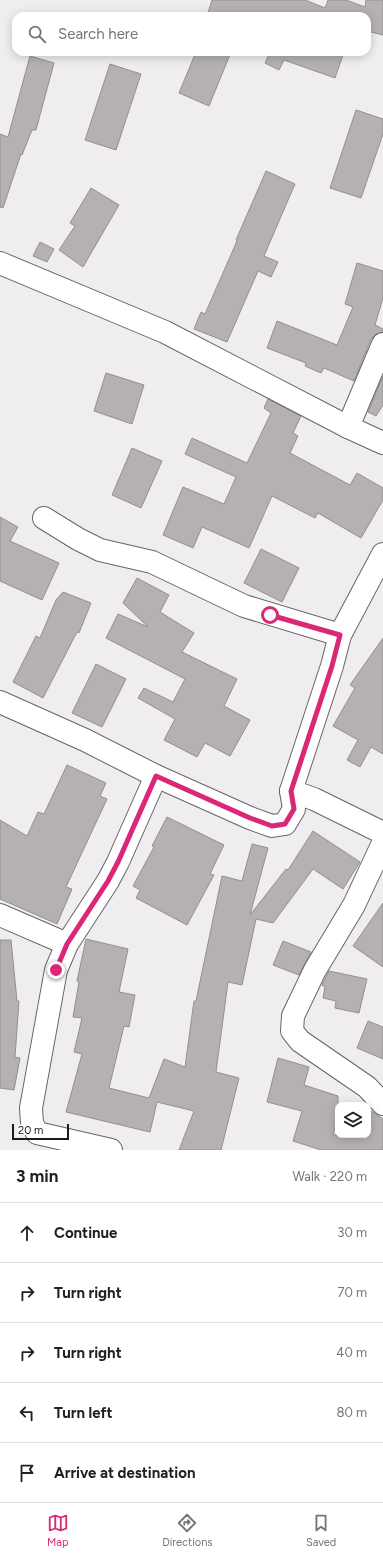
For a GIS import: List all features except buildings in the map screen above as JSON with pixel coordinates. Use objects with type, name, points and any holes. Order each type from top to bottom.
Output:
[{"type":"street","points":[[0,263],[165,332],[348,427],[383,443]]},
{"type":"street","points":[[348,427],[383,344]]},
{"type":"street","points":[[44,518],[78,540],[100,550],[152,562],[244,606],[340,635]]},
{"type":"street","points":[[0,702],[85,740],[156,776],[250,818],[272,826],[285,824],[294,809],[291,791],[332,666],[340,635],[383,554]]},
{"type":"street","points":[[111,1150],[37,1133],[32,1123],[31,1108],[56,970],[67,944],[108,881],[118,862],[156,776]]},
{"type":"street","points":[[291,791],[314,799],[383,833]]},
{"type":"street","points":[[383,843],[354,904],[315,970],[294,1016],[292,1031],[300,1041],[367,1087],[383,1104]]},
{"type":"street","points":[[0,915],[67,944]]},
{"type":"route","points":[[56,970],[67,944],[108,881],[118,862],[156,776],[250,818],[272,826],[285,824],[294,809],[291,791],[332,666],[340,635],[270,615]]}]
